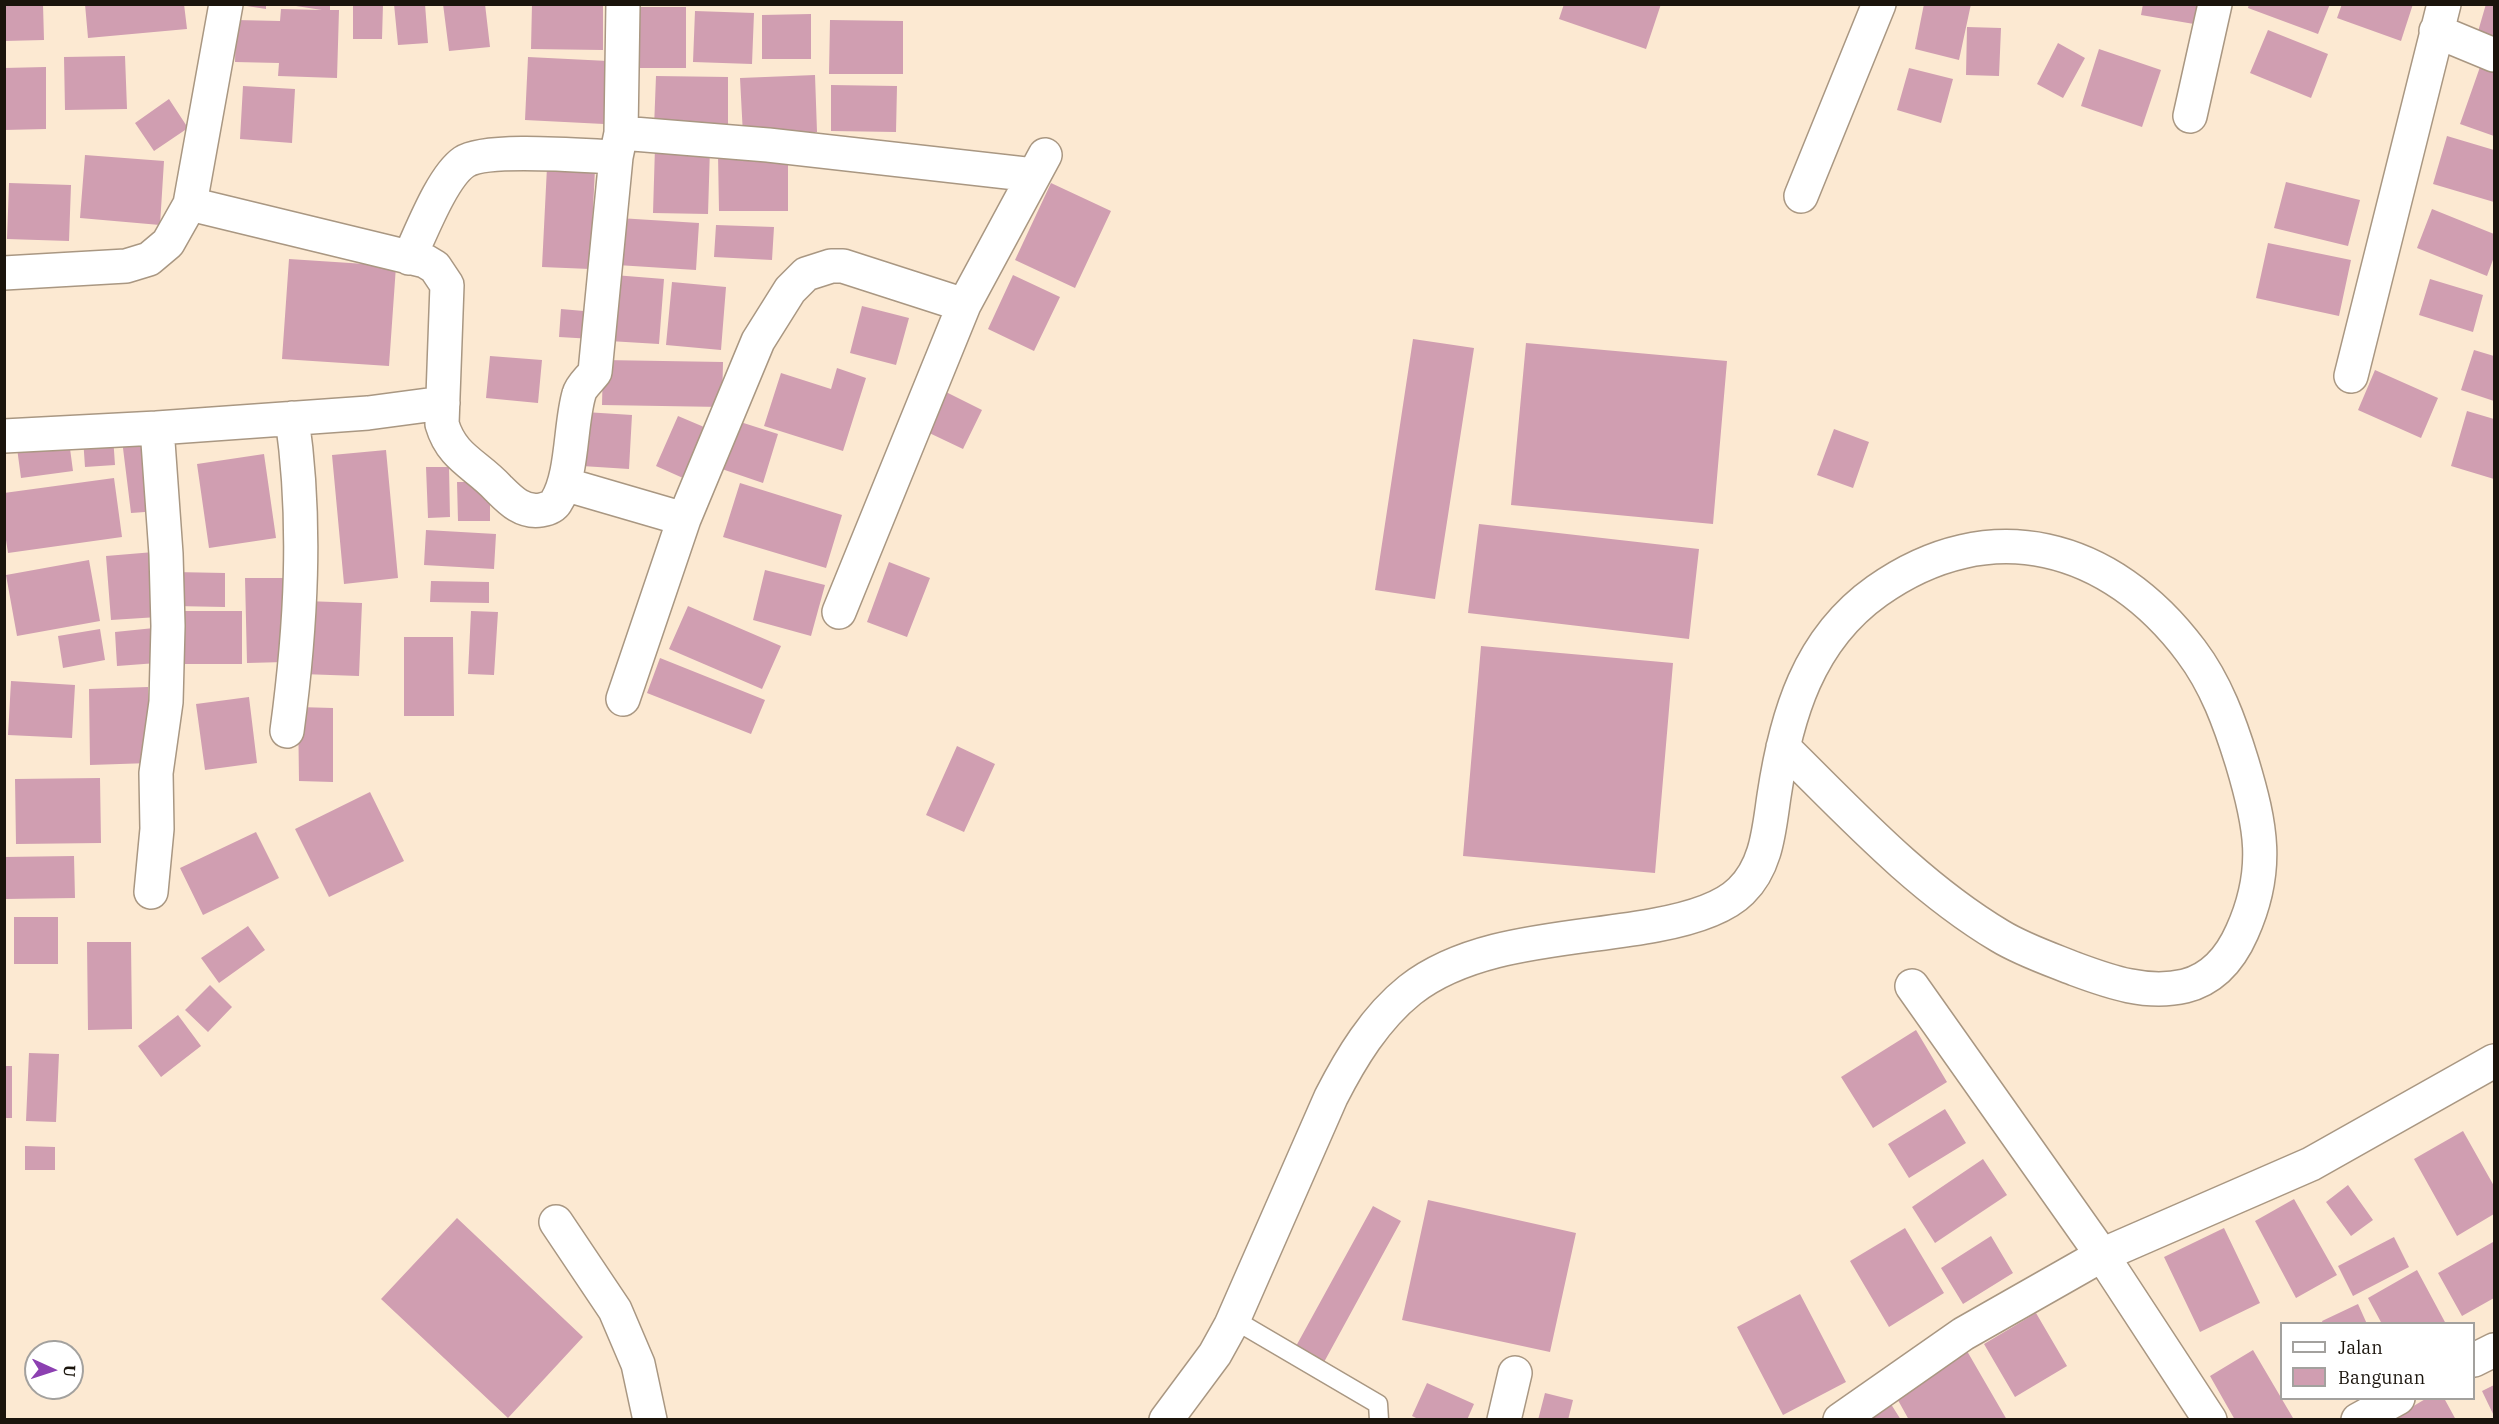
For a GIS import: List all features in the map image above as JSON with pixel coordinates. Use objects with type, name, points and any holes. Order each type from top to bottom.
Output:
[{"type":"street","points":[[4,273],[126,266],[149,259],[168,243],[190,204],[226,4]]},
{"type":"street","points":[[190,204],[425,261],[435,267],[447,285],[442,424],[446,438],[453,449],[496,485],[512,502],[536,511],[548,508],[555,504],[564,484],[579,392],[595,372],[618,145],[623,4]]},
{"type":"street","points":[[1801,196],[1879,4]]},
{"type":"street","points":[[2190,117],[2215,4]]},
{"type":"street","points":[[2351,376],[2440,18],[2494,55]]},
{"type":"street","points":[[409,258],[448,180],[465,161],[487,155],[618,145],[768,145],[1040,165],[964,305],[840,612]]},
{"type":"street","points":[[623,699],[684,519],[758,341],[790,290],[806,274],[831,266],[843,266],[964,305]]},
{"type":"street","points":[[4,436],[368,413],[443,403]]},
{"type":"street","points":[[287,731],[294,680],[302,550],[298,465],[291,418]]},
{"type":"street","points":[[152,892],[157,829],[156,773],[166,702],[168,626],[158,428]]},
{"type":"street","points":[[564,484],[684,519]]},
{"type":"street","points":[[1166,1419],[1215,1354],[1233,1319],[1331,1097],[1350,1061],[1381,1020],[1410,990],[1444,970],[1482,956],[1537,941],[1630,930],[1670,922],[1726,902],[1740,892],[1754,874],[1763,856],[1770,828],[1783,747],[1803,679],[1825,642],[1850,613],[1878,590],[1915,569],[1947,555],[1975,549],[2011,547],[2055,551],[2129,586],[2159,613],[2193,653],[2215,690],[2232,730],[2259,831],[2261,872],[2250,915],[2235,949],[2218,969],[2201,980],[2183,987],[2156,989],[2130,987],[2103,980],[2004,939],[1948,901],[1850,813],[1783,747]]},
{"type":"street","points":[[1912,986],[2102,1255],[2210,1419]]},
{"type":"street","points":[[1840,1419],[1963,1334],[2102,1255],[2311,1164],[2494,1061]]},
{"type":"street","points":[[556,1222],[615,1310],[638,1364],[650,1419]]},
{"type":"street","points":[[2475,1360],[2494,1350]]},
{"type":"street","points":[[1504,1419],[1515,1373]]},
{"type":"street","points":[[2358,1419],[2394,1400]]},
{"type":"lane","points":[[1233,1319],[1378,1404],[1379,1419]]},
{"type":"building","points":[[4,4],[43,4],[44,40],[4,41]]},
{"type":"building","points":[[85,4],[184,4],[187,29],[88,38]]},
{"type":"building","points":[[234,4],[266,4],[266,9]]},
{"type":"building","points":[[283,4],[330,4],[330,10],[339,10],[337,78],[278,76],[279,63],[235,62],[236,20],[280,21],[281,9],[322,10]]},
{"type":"building","points":[[353,4],[383,4],[382,39],[353,39]]},
{"type":"building","points":[[394,4],[425,4],[428,43],[398,45]]},
{"type":"building","points":[[443,4],[485,4],[490,47],[449,51]]},
{"type":"building","points":[[532,4],[603,5],[603,50],[531,49]]},
{"type":"building","points":[[1564,4],[1661,4],[1646,49],[1559,19]]},
{"type":"building","points":[[1924,4],[1971,4],[1959,60],[1915,49]]},
{"type":"building","points":[[2143,4],[2198,4],[2194,24],[2141,15]]},
{"type":"building","points":[[2249,4],[2330,4],[2318,34],[2248,8]]},
{"type":"building","points":[[2342,4],[2413,4],[2401,41],[2337,18]]},
{"type":"building","points":[[2486,4],[2494,4],[2494,40],[2477,35]]},
{"type":"building","points":[[637,7],[686,7],[686,68],[638,68]]},
{"type":"building","points":[[695,11],[754,13],[752,64],[693,62]]},
{"type":"building","points":[[811,14],[811,59],[762,59],[762,15]]},
{"type":"building","points":[[830,20],[903,21],[903,74],[829,74]]},
{"type":"building","points":[[1967,27],[2001,28],[1999,76],[1966,75]]},
{"type":"building","points":[[2268,30],[2328,54],[2311,98],[2250,73]]},
{"type":"building","points":[[2058,43],[2085,58],[2063,98],[2037,84]]},
{"type":"building","points":[[2099,49],[2161,70],[2142,127],[2081,106]]},
{"type":"building","points":[[125,56],[127,109],[65,110],[64,57]]},
{"type":"building","points":[[528,57],[608,61],[604,124],[525,120]]},
{"type":"building","points":[[46,67],[46,129],[4,130],[4,68]]},
{"type":"building","points":[[2480,67],[2494,72],[2494,136],[2460,124]]},
{"type":"building","points":[[1909,68],[1953,79],[1941,123],[1897,110]]},
{"type":"building","points":[[815,75],[817,132],[743,135],[740,78]]},
{"type":"building","points":[[656,76],[728,77],[728,129],[654,128]]},
{"type":"building","points":[[831,85],[897,86],[896,132],[831,131]]},
{"type":"building","points":[[243,86],[295,89],[292,143],[240,139]]},
{"type":"building","points":[[169,99],[188,128],[154,151],[135,123]]},
{"type":"building","points":[[2447,136],[2494,150],[2494,202],[2433,184]]},
{"type":"building","points":[[655,147],[710,148],[708,214],[653,213]]},
{"type":"building","points":[[788,154],[788,211],[719,211],[718,155]]},
{"type":"building","points":[[85,155],[164,161],[160,225],[80,218]]},
{"type":"building","points":[[547,167],[595,169],[590,269],[542,267]]},
{"type":"building","points":[[2286,182],[2360,200],[2348,246],[2274,228]]},
{"type":"building","points":[[9,183],[71,185],[69,241],[7,239]]},
{"type":"building","points":[[1051,183],[1111,211],[1075,288],[1015,260]]},
{"type":"building","points":[[2432,209],[2494,234],[2494,257],[2487,276],[2417,248]]},
{"type":"building","points":[[619,218],[699,223],[696,270],[617,265]]},
{"type":"building","points":[[716,225],[774,227],[772,260],[714,257]]},
{"type":"building","points":[[2268,243],[2351,260],[2339,316],[2256,298]]},
{"type":"building","points":[[289,259],[396,266],[389,366],[282,359]]},
{"type":"building","points":[[614,275],[664,279],[659,344],[609,341]]},
{"type":"building","points":[[1013,275],[1060,297],[1034,351],[988,329]]},
{"type":"building","points":[[2430,279],[2483,295],[2473,332],[2419,315]]},
{"type":"building","points":[[672,282],[726,287],[721,350],[666,345]]},
{"type":"building","points":[[862,306],[909,318],[896,365],[850,353]]},
{"type":"building","points":[[561,309],[595,312],[593,339],[559,337]]},
{"type":"building","points":[[1413,339],[1474,348],[1435,599],[1375,590]]},
{"type":"building","points":[[1526,343],[1727,361],[1713,524],[1511,505]]},
{"type":"building","points":[[2474,350],[2494,356],[2494,401],[2461,390]]},
{"type":"building","points":[[490,356],[542,360],[538,403],[486,398]]},
{"type":"building","points":[[603,360],[723,362],[722,407],[602,405]]},
{"type":"building","points":[[837,368],[866,378],[843,451],[764,426],[781,373],[831,389]]},
{"type":"building","points":[[2375,370],[2438,398],[2421,438],[2358,410]]},
{"type":"building","points":[[942,390],[982,410],[963,449],[923,430]]},
{"type":"building","points":[[2467,411],[2494,419],[2494,479],[2451,466]]},
{"type":"building","points":[[585,412],[632,415],[629,469],[582,466]]},
{"type":"building","points":[[678,416],[704,427],[683,478],[656,466]]},
{"type":"building","points":[[731,419],[778,434],[763,483],[716,467]]},
{"type":"building","points":[[1834,429],[1869,442],[1853,488],[1817,475]]},
{"type":"building","points":[[113,436],[115,465],[85,467],[83,438]]},
{"type":"building","points":[[149,436],[159,511],[131,513],[122,440]]},
{"type":"building","points":[[69,441],[73,471],[21,478],[17,448]]},
{"type":"building","points":[[386,450],[398,578],[344,584],[332,455]]},
{"type":"building","points":[[264,454],[276,538],[209,548],[197,464]]},
{"type":"building","points":[[426,467],[449,467],[450,517],[428,518]]},
{"type":"building","points":[[114,478],[122,537],[8,553],[4,527],[4,493]]},
{"type":"building","points":[[457,482],[490,482],[490,521],[458,521]]},
{"type":"building","points":[[740,483],[842,515],[826,568],[723,537]]},
{"type":"building","points":[[1479,524],[1699,549],[1689,639],[1468,613]]},
{"type":"building","points":[[426,530],[496,534],[494,569],[424,565]]},
{"type":"building","points":[[154,552],[158,617],[111,620],[106,556]]},
{"type":"building","points":[[89,560],[100,621],[17,636],[6,575]]},
{"type":"building","points":[[889,562],[930,578],[907,637],[867,622]]},
{"type":"building","points":[[765,570],[825,585],[811,636],[753,620]]},
{"type":"building","points":[[174,572],[225,573],[225,607],[174,606]]},
{"type":"building","points":[[245,578],[283,578],[285,662],[247,663]]},
{"type":"building","points":[[431,581],[489,582],[489,603],[430,602]]},
{"type":"building","points":[[305,601],[362,603],[359,676],[302,674]]},
{"type":"building","points":[[688,606],[781,646],[762,689],[669,649]]},
{"type":"building","points":[[175,611],[242,611],[242,664],[175,664]]},
{"type":"building","points":[[471,611],[498,612],[494,675],[468,674]]},
{"type":"building","points":[[154,628],[157,663],[117,666],[115,632]]},
{"type":"building","points":[[100,629],[105,660],[63,668],[58,636]]},
{"type":"building","points":[[404,637],[453,637],[454,716],[404,716]]},
{"type":"building","points":[[1481,646],[1673,663],[1655,873],[1463,856]]},
{"type":"building","points":[[660,658],[765,700],[751,734],[647,693]]},
{"type":"building","points":[[11,681],[75,685],[72,738],[8,735]]},
{"type":"building","points":[[148,687],[150,763],[90,765],[89,689]]},
{"type":"building","points":[[249,697],[257,763],[205,770],[196,704]]},
{"type":"building","points":[[298,707],[333,708],[333,782],[299,781]]},
{"type":"building","points":[[957,746],[995,764],[964,832],[926,815]]},
{"type":"building","points":[[100,778],[101,843],[16,844],[15,779]]},
{"type":"building","points":[[370,792],[404,861],[329,897],[295,829]]},
{"type":"building","points":[[256,832],[279,878],[203,915],[180,868]]},
{"type":"building","points":[[74,856],[75,898],[5,899],[4,857]]},
{"type":"building","points":[[14,917],[58,917],[58,964],[14,964]]},
{"type":"building","points":[[248,926],[265,950],[219,983],[201,958]]},
{"type":"building","points":[[87,942],[131,942],[132,1029],[88,1030]]},
{"type":"building","points":[[210,985],[232,1007],[208,1032],[185,1010]]},
{"type":"building","points":[[178,1015],[201,1046],[161,1077],[138,1046]]},
{"type":"building","points":[[1916,1030],[1947,1082],[1873,1128],[1841,1077]]},
{"type":"building","points":[[29,1053],[59,1054],[56,1122],[26,1121]]},
{"type":"building","points":[[4,1066],[12,1066],[12,1118],[4,1118]]},
{"type":"building","points":[[1945,1109],[1966,1143],[1909,1178],[1888,1144]]},
{"type":"building","points":[[2463,1131],[2494,1186],[2494,1214],[2457,1236],[2414,1159]]},
{"type":"building","points":[[25,1146],[55,1147],[55,1170],[25,1170]]},
{"type":"building","points":[[1983,1159],[2007,1195],[1935,1243],[1912,1207]]},
{"type":"building","points":[[2348,1185],[2373,1220],[2351,1236],[2326,1202]]},
{"type":"building","points":[[2294,1199],[2337,1275],[2296,1298],[2255,1221]]},
{"type":"building","points":[[1428,1200],[1576,1233],[1550,1352],[1402,1320]]},
{"type":"building","points":[[1373,1206],[1401,1221],[1323,1364],[1295,1348]]},
{"type":"building","points":[[457,1218],[583,1337],[508,1418],[381,1299]]},
{"type":"building","points":[[1905,1228],[1944,1293],[1889,1327],[1850,1261]]},
{"type":"building","points":[[2224,1228],[2260,1303],[2200,1332],[2164,1257]]},
{"type":"building","points":[[1991,1236],[2013,1273],[1963,1304],[1941,1268]]},
{"type":"building","points":[[2394,1237],[2409,1267],[2353,1296],[2338,1266]]},
{"type":"building","points":[[2493,1242],[2494,1298],[2462,1316],[2438,1273]]},
{"type":"building","points":[[2417,1270],[2445,1322],[2381,1322],[2368,1298]]},
{"type":"building","points":[[1800,1294],[1846,1382],[1783,1415],[1737,1327]]},
{"type":"building","points":[[2358,1304],[2366,1322],[2322,1322]]},
{"type":"building","points":[[2036,1313],[2067,1366],[2015,1397],[1984,1344]]},
{"type":"building","points":[[2253,1350],[2280,1396],[2280,1400],[2282,1400],[2293,1418],[2291,1420],[2235,1420],[2210,1376]]},
{"type":"building","points":[[1967,1351],[2007,1420],[1909,1420],[1894,1393]]},
{"type":"building","points":[[1427,1383],[1474,1404],[1467,1420],[1420,1420],[1412,1416]]},
{"type":"building","points":[[2494,1385],[2494,1416],[2482,1391]]},
{"type":"building","points":[[1545,1393],[1573,1400],[1568,1420],[1538,1420]]},
{"type":"building","points":[[2424,1400],[2445,1400],[2456,1420],[2390,1420]]},
{"type":"building","points":[[1889,1401],[1901,1420],[1860,1420]]}]
